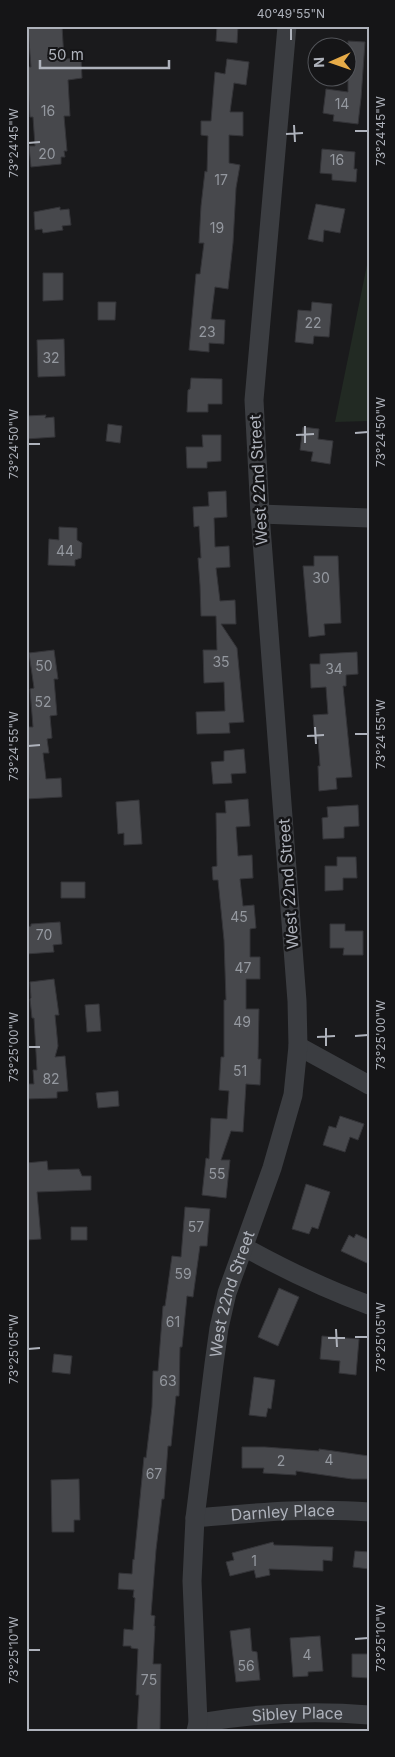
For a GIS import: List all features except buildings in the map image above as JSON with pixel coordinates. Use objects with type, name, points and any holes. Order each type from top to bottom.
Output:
[{"type":"street","name":"West 22nd Street","points":[[197,1727],[192,1581],[195,1518],[219,1328],[228,1293],[272,1168],[293,1095],[298,1046],[297,1001],[260,514],[254,400],[287,26]]},
{"type":"street","points":[[260,514],[369,518]]},
{"type":"street","points":[[298,1046],[369,1085]]},
{"type":"street","points":[[244,1247],[318,1285],[369,1305]]},
{"type":"street","name":"Darnley Place","points":[[195,1518],[293,1509],[340,1509],[369,1512]]},
{"type":"street","name":"Sibley Place","points":[[197,1727],[236,1717],[280,1713],[324,1711],[369,1714]]},
{"type":"shaded area","points":[[369,255],[369,421],[335,422]]}]
